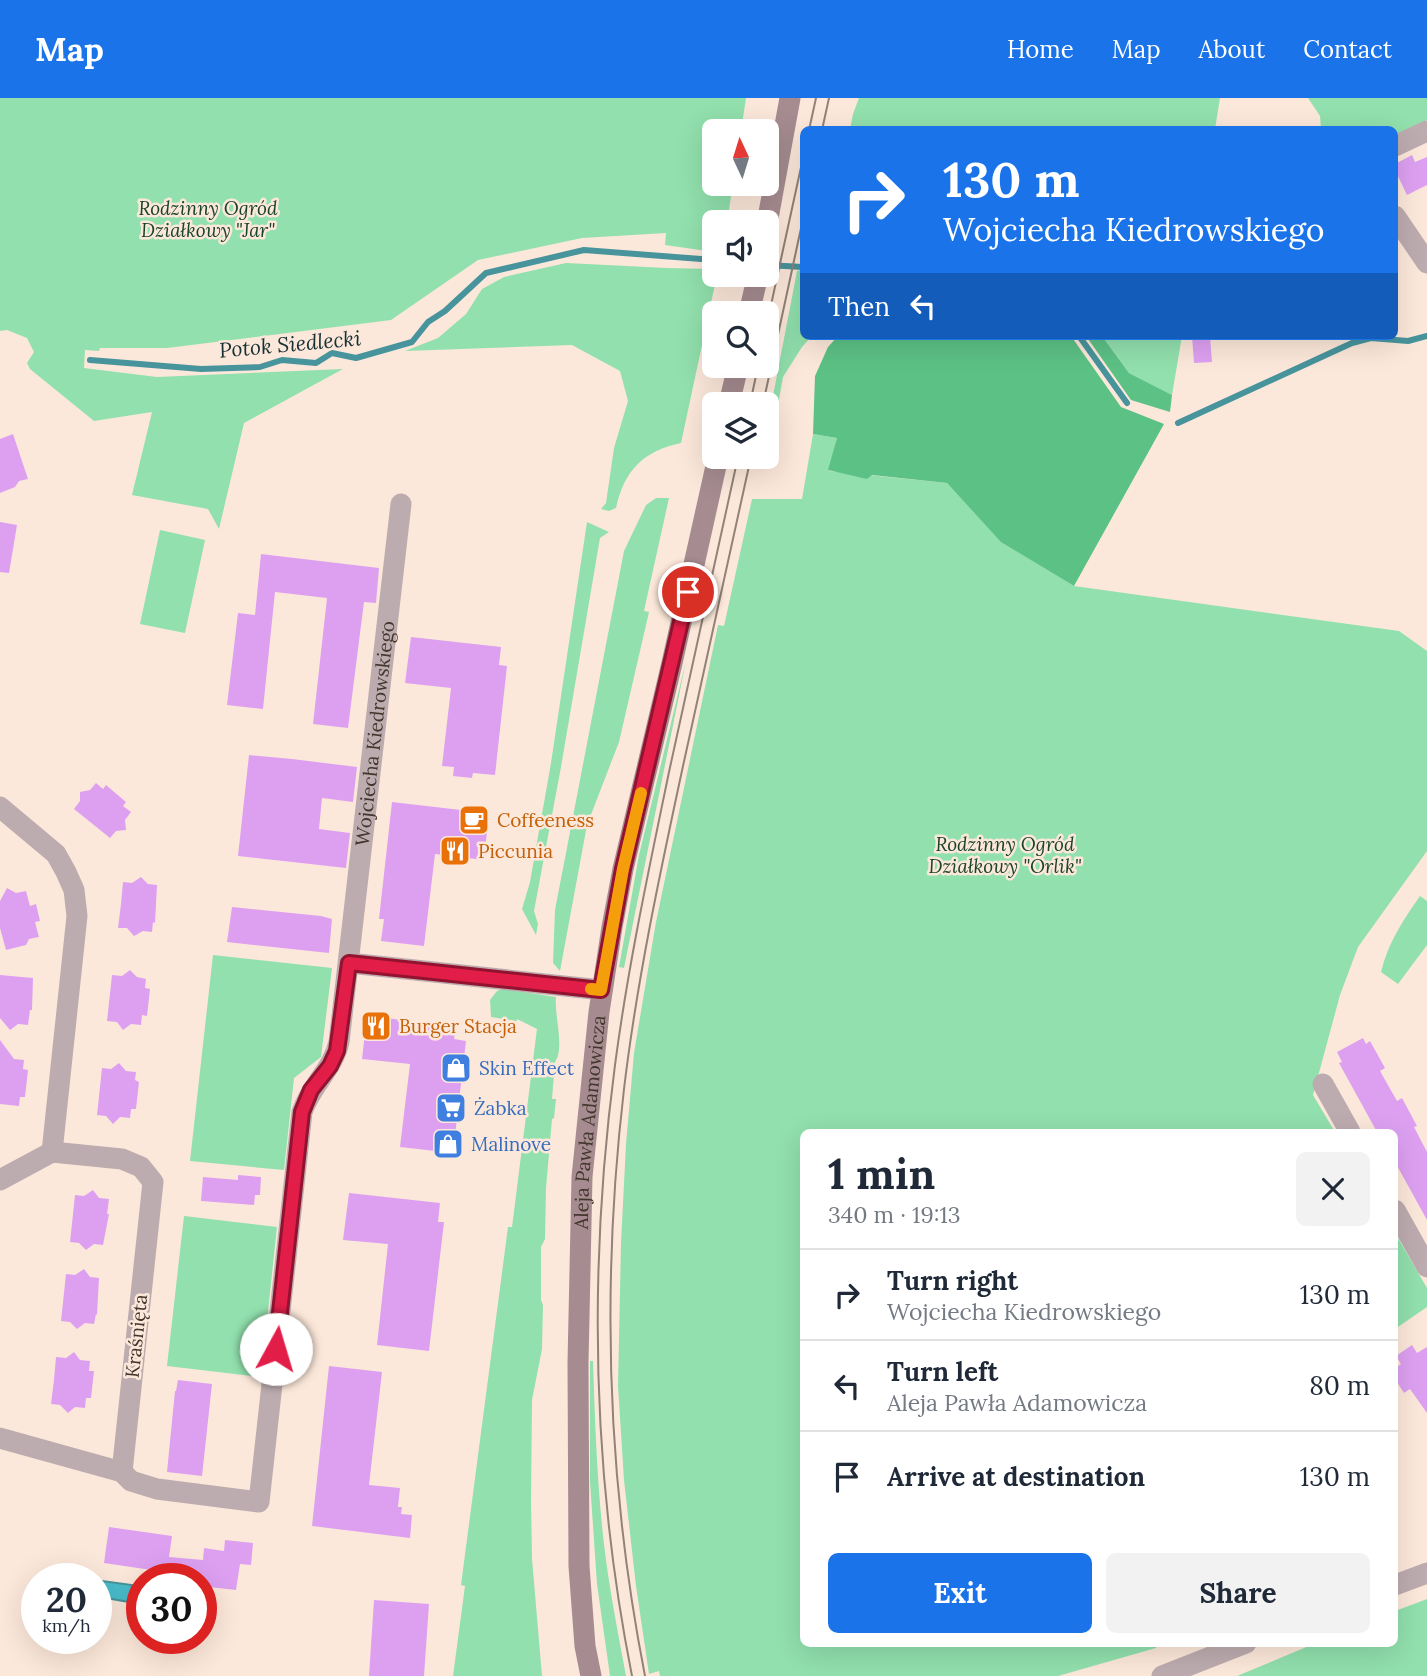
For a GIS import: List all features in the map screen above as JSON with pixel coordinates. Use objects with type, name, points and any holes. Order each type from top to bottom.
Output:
[{"type":"main road","points":[[769,210],[790,98]]},
{"type":"main road","name":"Aleja Pawła Adamowicza","points":[[591,1676],[585,1646],[579,1566],[578,1363],[582,1177],[601,990],[623,869],[715,469]]},
{"type":"street","points":[[1398,145],[1427,131]]},
{"type":"street","points":[[1398,220],[1427,263]]},
{"type":"street","name":"Wojciecha Kiedrowskiego","points":[[122,1472],[131,1481],[157,1489],[259,1502],[302,1112],[311,1090],[330,1066],[337,1051],[401,504]]},
{"type":"street","points":[[0,807],[56,854],[74,890],[77,916],[52,1152],[0,1180]]},
{"type":"street","points":[[349,963],[601,990]]},
{"type":"street","points":[[1323,1084],[1348,1129]]},
{"type":"street","name":"Kraśnięta","points":[[52,1152],[122,1159],[141,1167],[153,1182],[122,1472]]},
{"type":"street","points":[[1398,1215],[1427,1267]]},
{"type":"street","points":[[0,1438],[122,1472]]},
{"type":"street","points":[[1398,1585],[1427,1573]]},
{"type":"street","points":[[1162,1676],[1236,1647]]},
{"type":"green space","name":"Rodzinny Ogród Działkowy \"Jar\"","points":[[0,98],[746,98],[743,119],[702,119],[702,196],[731,196],[729,210],[702,210],[702,250],[665,245],[666,233],[582,238],[478,260],[391,320],[167,348],[85,350],[84,368],[157,377],[343,369],[244,423],[219,529],[208,509],[132,495],[152,412],[94,421],[30,369],[27,363],[34,352],[27,338],[7,330],[0,331]]},
{"type":"green space","points":[[859,98],[1220,98],[1215,126],[851,126]]},
{"type":"green space","points":[[1308,98],[1427,98],[1427,120],[1398,134],[1398,126],[1321,126],[1320,116]]},
{"type":"green space","points":[[566,263],[702,269],[702,287],[714,287],[711,301],[702,301],[702,345],[681,443],[656,451],[637,465],[624,483],[616,508],[609,511],[601,509],[606,503],[614,448],[628,401],[620,371],[572,345],[405,351],[438,338],[466,314],[482,289],[504,277]]},
{"type":"green space","points":[[800,270],[800,340],[808,340],[783,377],[779,399],[779,392],[774,392],[776,378],[779,378],[779,365],[797,271]]},
{"type":"green space","points":[[834,340],[1074,340],[1121,407],[1164,424],[1074,586],[1001,542],[947,483],[872,475],[867,479],[828,470],[837,438],[813,434],[815,376],[828,347]]},
{"type":"green space","points":[[1089,340],[1105,340],[1129,373],[1172,395],[1170,412],[1131,400]]},
{"type":"green space","points":[[1105,340],[1181,340],[1172,395],[1129,373]]},
{"type":"green space","name":"Rodzinny Ogród Działkowy \"Orlik\"","points":[[813,434],[837,438],[829,471],[947,483],[1002,542],[1074,586],[1399,631],[1427,651],[1427,851],[1358,947],[1340,995],[1313,1095],[1333,1129],[800,1129],[800,1647],[1156,1647],[1058,1676],[660,1676],[659,1671],[649,1674],[624,1480],[618,1386],[621,1243],[634,1053],[656,922],[718,625],[724,626],[752,499],[802,499]]},
{"type":"green space","points":[[656,498],[669,498],[644,611],[649,612],[619,742],[587,825],[560,971],[553,963],[555,910],[624,551],[646,505]]},
{"type":"green space","points":[[587,522],[609,532],[600,538],[534,911],[538,924],[536,935],[522,909],[530,882],[551,763]]},
{"type":"green space","points":[[160,530],[205,540],[185,633],[140,624]]},
{"type":"green space","points":[[686,661],[624,968],[619,967],[639,855]]},
{"type":"green space","points":[[1420,896],[1427,901],[1427,945],[1398,984],[1381,972],[1397,932]]},
{"type":"green space","points":[[213,955],[332,968],[321,1057],[294,1078],[284,1170],[190,1161]]},
{"type":"green space","points":[[503,989],[556,997],[559,1040],[552,1099],[556,1099],[546,1188],[545,1239],[541,1247],[542,1349],[532,1400],[532,1559],[542,1676],[453,1676],[465,1586],[461,1585],[537,1029],[517,1019],[491,1017],[490,1000],[497,991]]},
{"type":"green space","points":[[184,1216],[277,1227],[261,1377],[167,1366]]},
{"type":"green space","points":[[1398,1238],[1427,1288],[1427,1307],[1398,1327]]},
{"type":"green space","points":[[590,1361],[593,1361],[604,1544],[626,1676],[610,1676],[597,1584],[590,1482]]},
{"type":"green space","points":[[1427,1599],[1427,1676],[1237,1676],[1306,1647],[1398,1647],[1398,1610]]},
{"type":"water","points":[[112,1582],[126,1584],[126,1601],[112,1599]]},
{"type":"building","points":[[1412,155],[1415,162],[1427,157],[1427,185],[1407,195],[1398,176],[1398,162]]},
{"type":"building","points":[[1192,340],[1210,340],[1212,362],[1194,363]]},
{"type":"building","points":[[13,434],[28,479],[19,481],[15,487],[0,493],[0,439]]},
{"type":"building","points":[[0,522],[17,525],[9,573],[0,572]]},
{"type":"building","points":[[261,554],[379,568],[376,603],[364,602],[348,728],[313,724],[327,598],[275,592],[263,709],[227,705],[238,613],[255,615]]},
{"type":"building","points":[[411,637],[501,647],[499,665],[507,666],[495,775],[473,773],[472,778],[453,776],[454,767],[442,766],[451,688],[405,683]]},
{"type":"building","points":[[249,755],[357,767],[353,802],[322,798],[319,829],[350,833],[346,868],[238,856]]},
{"type":"building","points":[[96,783],[103,789],[106,785],[126,802],[123,806],[131,812],[125,820],[126,830],[116,831],[110,838],[74,809],[80,801],[80,792],[90,790]]},
{"type":"building","points":[[392,802],[478,812],[476,830],[487,832],[484,860],[435,854],[424,946],[381,941],[384,919],[379,919]]},
{"type":"building","points":[[141,877],[148,884],[157,885],[155,923],[153,922],[152,932],[143,931],[134,936],[127,928],[118,928],[123,882],[132,883]]},
{"type":"building","points":[[7,888],[16,893],[26,891],[30,906],[36,904],[40,921],[35,922],[39,937],[29,939],[26,945],[6,950],[0,928],[0,901]]},
{"type":"building","points":[[232,907],[332,919],[329,953],[227,942]]},
{"type":"building","points":[[130,970],[137,977],[146,979],[145,988],[150,989],[147,1016],[142,1015],[141,1025],[131,1024],[123,1030],[117,1022],[107,1021],[112,975],[122,976]]},
{"type":"building","points":[[0,975],[33,978],[32,1010],[28,1025],[18,1024],[10,1030],[0,1018]]},
{"type":"building","points":[[367,1016],[456,1026],[454,1039],[466,1041],[453,1153],[400,1147],[410,1064],[362,1059]]},
{"type":"building","points":[[1363,1038],[1366,1044],[1370,1041],[1385,1068],[1380,1071],[1397,1101],[1402,1098],[1417,1126],[1414,1127],[1427,1152],[1427,1220],[1398,1167],[1398,1129],[1375,1129],[1339,1063],[1342,1062],[1337,1052]]},
{"type":"building","points":[[0,1040],[14,1059],[24,1060],[23,1069],[28,1070],[25,1097],[20,1097],[19,1106],[0,1104]]},
{"type":"building","points":[[119,1063],[126,1071],[136,1072],[135,1080],[139,1082],[136,1109],[131,1109],[130,1118],[120,1117],[113,1124],[106,1116],[97,1115],[102,1068],[111,1069]]},
{"type":"building","points":[[238,1175],[261,1177],[260,1195],[255,1195],[254,1205],[201,1201],[203,1177],[238,1180]]},
{"type":"building","points":[[93,1190],[99,1198],[109,1199],[109,1214],[103,1245],[94,1244],[86,1250],[79,1243],[70,1242],[75,1195],[84,1196]]},
{"type":"building","points":[[349,1193],[440,1203],[438,1222],[444,1222],[429,1351],[377,1345],[388,1244],[343,1240]]},
{"type":"building","points":[[84,1269],[90,1277],[99,1278],[97,1315],[94,1324],[85,1323],[77,1329],[70,1322],[61,1321],[66,1274],[75,1275]]},
{"type":"building","points":[[1412,1345],[1417,1353],[1427,1347],[1427,1413],[1410,1389],[1404,1393],[1398,1384],[1398,1366],[1401,1364],[1398,1355]]},
{"type":"building","points":[[74,1352],[80,1360],[90,1361],[89,1371],[94,1371],[91,1398],[86,1398],[85,1408],[75,1407],[68,1413],[60,1405],[51,1404],[56,1357],[66,1358]]},
{"type":"building","points":[[329,1366],[382,1372],[369,1485],[400,1488],[398,1507],[402,1507],[401,1514],[412,1515],[410,1538],[312,1526]]},
{"type":"building","points":[[178,1380],[212,1384],[202,1476],[167,1472]]},
{"type":"building","points":[[109,1527],[172,1536],[169,1557],[203,1560],[204,1548],[224,1551],[225,1540],[253,1543],[251,1565],[240,1564],[236,1590],[217,1588],[217,1563],[126,1563],[126,1566],[104,1563]]},
{"type":"building","points":[[374,1600],[429,1604],[424,1676],[369,1676]]},
{"type":"waterway","name":"Potok Siedlecki","points":[[90,360],[201,369],[260,367],[282,360],[316,363],[332,353],[356,358],[412,342],[428,322],[445,311],[486,273],[584,250],[702,259]]},
{"type":"waterway","name":"Potok Siedlecki","points":[[779,266],[800,267]]},
{"type":"waterway","name":"Potok Siedlecki","points":[[1396,340],[1408,341],[1427,336]]},
{"type":"waterway","name":"Potok Siedlecki","points":[[1082,340],[1127,403]]},
{"type":"waterway","name":"Potok Siedlecki","points":[[1178,423],[1363,340]]},
{"type":"tram line","points":[[810,126],[816,98]]},
{"type":"tram line","points":[[823,126],[829,98]]},
{"type":"tram line","points":[[772,301],[800,172]]},
{"type":"tram line","points":[[766,392],[800,233]]},
{"type":"tram line","points":[[753,392],[755,378]]},
{"type":"tram line","points":[[632,1676],[609,1524],[598,1371],[598,1295],[606,1142],[620,1028],[639,918],[735,469]]},
{"type":"tram line","points":[[645,1676],[622,1530],[616,1457],[611,1310],[617,1163],[629,1048],[650,927],[748,469]]},
{"type":"slow traffic","points":[[591,989],[601,990],[623,869],[641,793]]},
{"type":"place","name":"Coffeeness","points":[[474,820]]},
{"type":"place","name":"Piccunia","points":[[455,851]]},
{"type":"place","name":"Burger Stacja","points":[[376,1026]]},
{"type":"place","name":"Skin Effect","points":[[456,1068]]},
{"type":"place","name":"Żabka","points":[[451,1108]]},
{"type":"place","name":"Malinove","points":[[448,1144]]},
{"type":"route","points":[[276,1349],[302,1112],[311,1090],[330,1066],[340,1042],[349,963],[601,990],[623,869],[688,592]]}]
